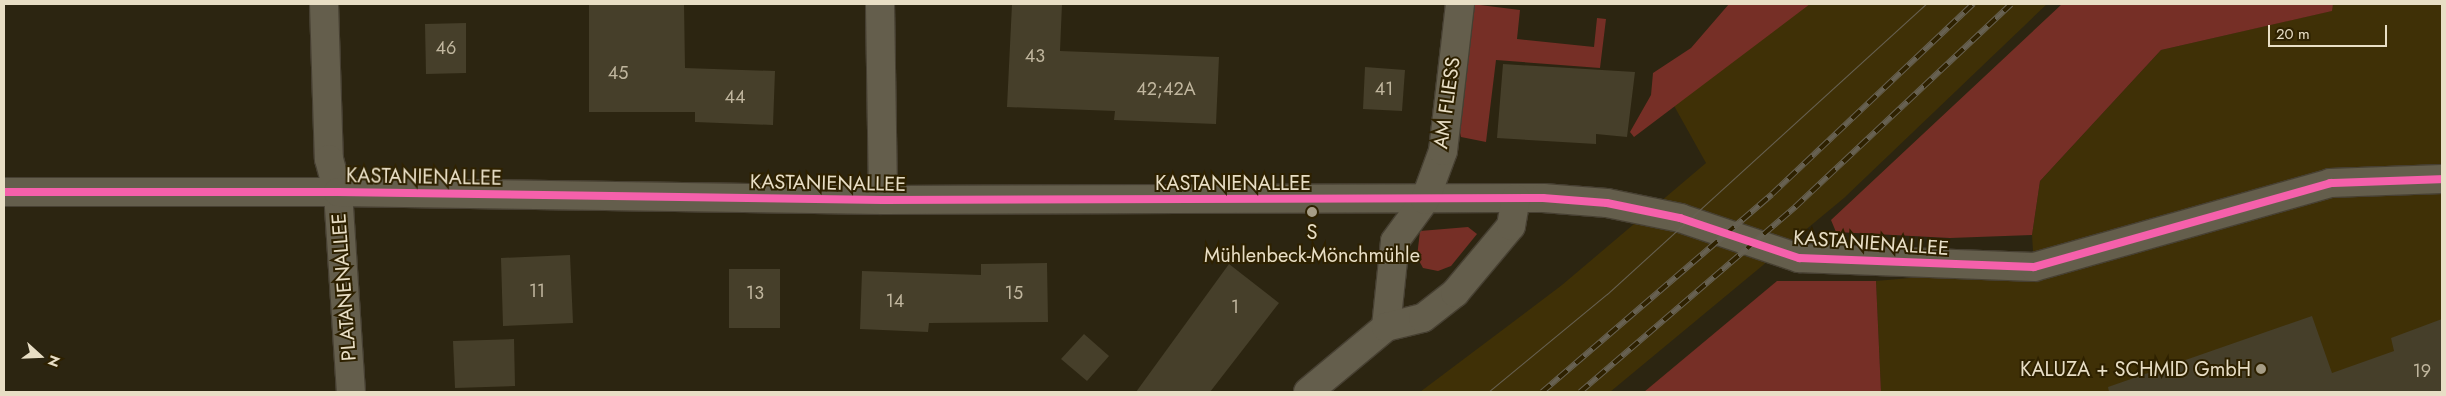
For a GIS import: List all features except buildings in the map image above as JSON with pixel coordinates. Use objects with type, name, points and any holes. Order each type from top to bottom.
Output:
[{"type":"street","name":"PLATANENALLEE","points":[[324,4],[329,159],[338,192],[351,392]]},
{"type":"street","points":[[880,4],[883,200]]},
{"type":"street","name":"AM FLIESS","points":[[1386,327],[1395,241],[1425,200],[1443,151],[1460,4]]},
{"type":"street","name":"KASTANIENALLEE","points":[[4,192],[338,192],[883,200],[1425,200],[1516,198],[1607,204],[1680,218],[1799,258],[2034,267],[2330,183],[2442,179]]},
{"type":"street","points":[[1308,392],[1386,327],[1423,318],[1455,293],[1511,226],[1516,198]]},
{"type":"shaded area","points":[[1472,4],[1520,10],[1517,39],[1594,47],[1597,18],[1606,19],[1600,68],[1496,60],[1486,142],[1461,137],[1458,124]]},
{"type":"shaded area","points":[[1729,4],[1810,4],[1634,137],[1630,132],[1651,95],[1653,73],[1691,48]]},
{"type":"shaded area","points":[[1744,4],[2047,4],[1844,198],[1610,392],[1420,392],[1562,285],[1706,163],[1668,95]]},
{"type":"shaded area","points":[[2062,4],[2333,4],[2332,11],[2161,50],[2040,181],[2032,235],[1950,238],[1836,232],[1831,220]]},
{"type":"shaded area","points":[[2333,4],[2442,4],[2442,392],[1881,392],[1876,281],[2034,267],[2032,235],[2040,181],[2161,50],[2331,11]]},
{"type":"shaded area","points":[[1468,227],[1477,234],[1451,266],[1438,271],[1423,268],[1417,257],[1420,231]]},
{"type":"shaded area","points":[[1777,281],[1876,281],[1881,392],[1644,392]]},
{"type":"tram line","points":[[1488,392],[1607,294],[1926,4]]},
{"type":"railway","points":[[1542,392],[1772,194],[1973,4]]},
{"type":"railway","points":[[1580,392],[1795,207],[2011,4]]},
{"type":"cycle path","points":[[4,192],[338,192],[883,200],[1543,198],[1607,203],[1680,218],[1799,258],[2034,267],[2330,183],[2442,179]]},
{"type":"place","name":"S Mühlenbeck-Mönchmühle","points":[[1312,212]]},
{"type":"place","name":"KALUZA + SCHMID GmbH","points":[[2261,369]]}]
